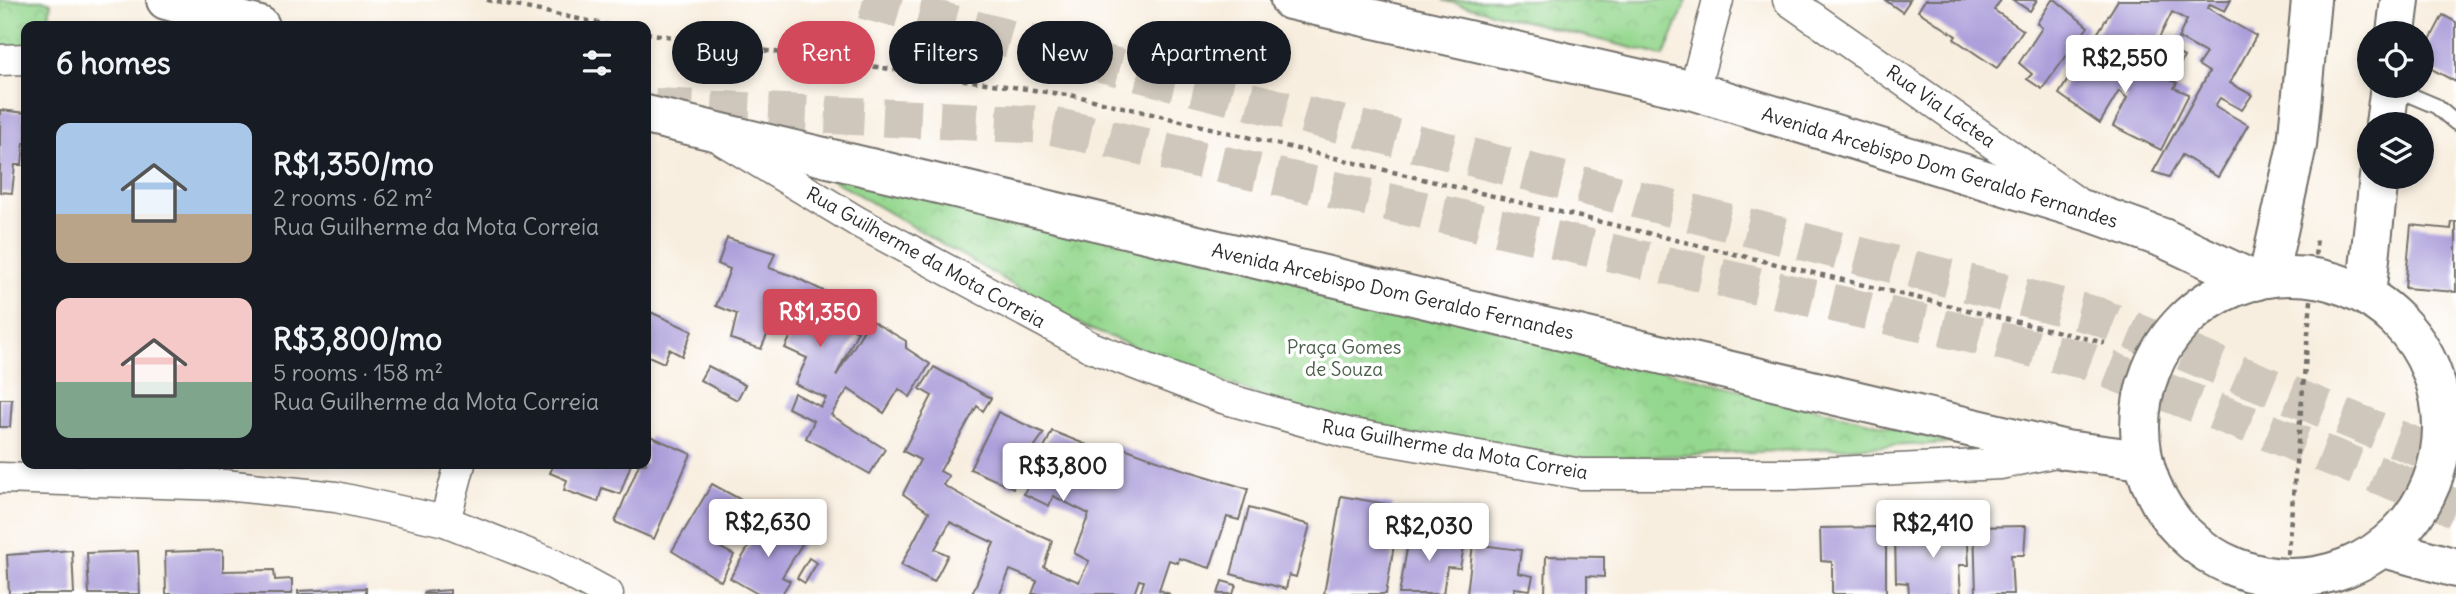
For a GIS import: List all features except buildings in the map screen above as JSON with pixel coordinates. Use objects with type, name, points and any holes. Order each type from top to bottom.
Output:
[{"type":"main road","points":[[166,0],[199,21]]},
{"type":"main road","name":"Avenida Arcebispo Dom Geraldo Fernandes","points":[[1290,0],[1694,91],[2093,213],[2163,238],[2262,279]]},
{"type":"main road","points":[[2262,279],[2297,145],[2311,0]]},
{"type":"main road","points":[[2397,21],[2400,0]]},
{"type":"main road","name":"Avenida Arcebispo Dom Geraldo Fernandes","points":[[651,116],[2066,450],[2142,460]]},
{"type":"main road","points":[[2366,295],[2378,189]]},
{"type":"main road","points":[[2312,278],[2366,295],[2404,326],[2446,381],[2439,466],[2418,511],[2384,548],[2338,582],[2285,586],[2239,582],[2195,546],[2162,507],[2142,460],[2139,410],[2153,362],[2181,322],[2236,286],[2262,279],[2312,278]]},
{"type":"main road","points":[[2384,548],[2456,568]]},
{"type":"street","points":[[1694,91],[1718,0]]},
{"type":"street","name":"Rua Via Láctea","points":[[1788,0],[2093,213]]},
{"type":"street","points":[[0,60],[21,59]]},
{"type":"street","name":"Rua Guilherme da Mota Correia","points":[[703,128],[859,222],[1091,347],[1223,398],[1347,433],[1581,474],[1795,474],[2000,464],[2066,450]]},
{"type":"street","points":[[445,521],[459,469]]},
{"type":"street","points":[[0,478],[225,485],[336,497],[445,521],[553,564],[608,594]]},
{"type":"lane","points":[[2417,98],[2435,106],[2456,123]]},
{"type":"path","points":[[487,0],[589,21]]},
{"type":"path","points":[[651,34],[1081,97],[2105,343]]},
{"type":"path","points":[[2285,586],[2318,222]]},
{"type":"green space","points":[[0,0],[42,0],[51,3],[49,21],[21,21],[21,46],[0,47]]},
{"type":"green space","points":[[1442,0],[1687,0],[1664,56]]},
{"type":"green space","name":"Praça Gomes de Souza","points":[[778,148],[1953,443],[1575,460],[1326,422],[1087,328]]},
{"type":"tunnel","points":[[863,0],[1143,74],[2097,316],[2456,463]]},
{"type":"tunnel","points":[[655,107],[1048,125],[2084,360],[2419,491],[2456,509]]}]
